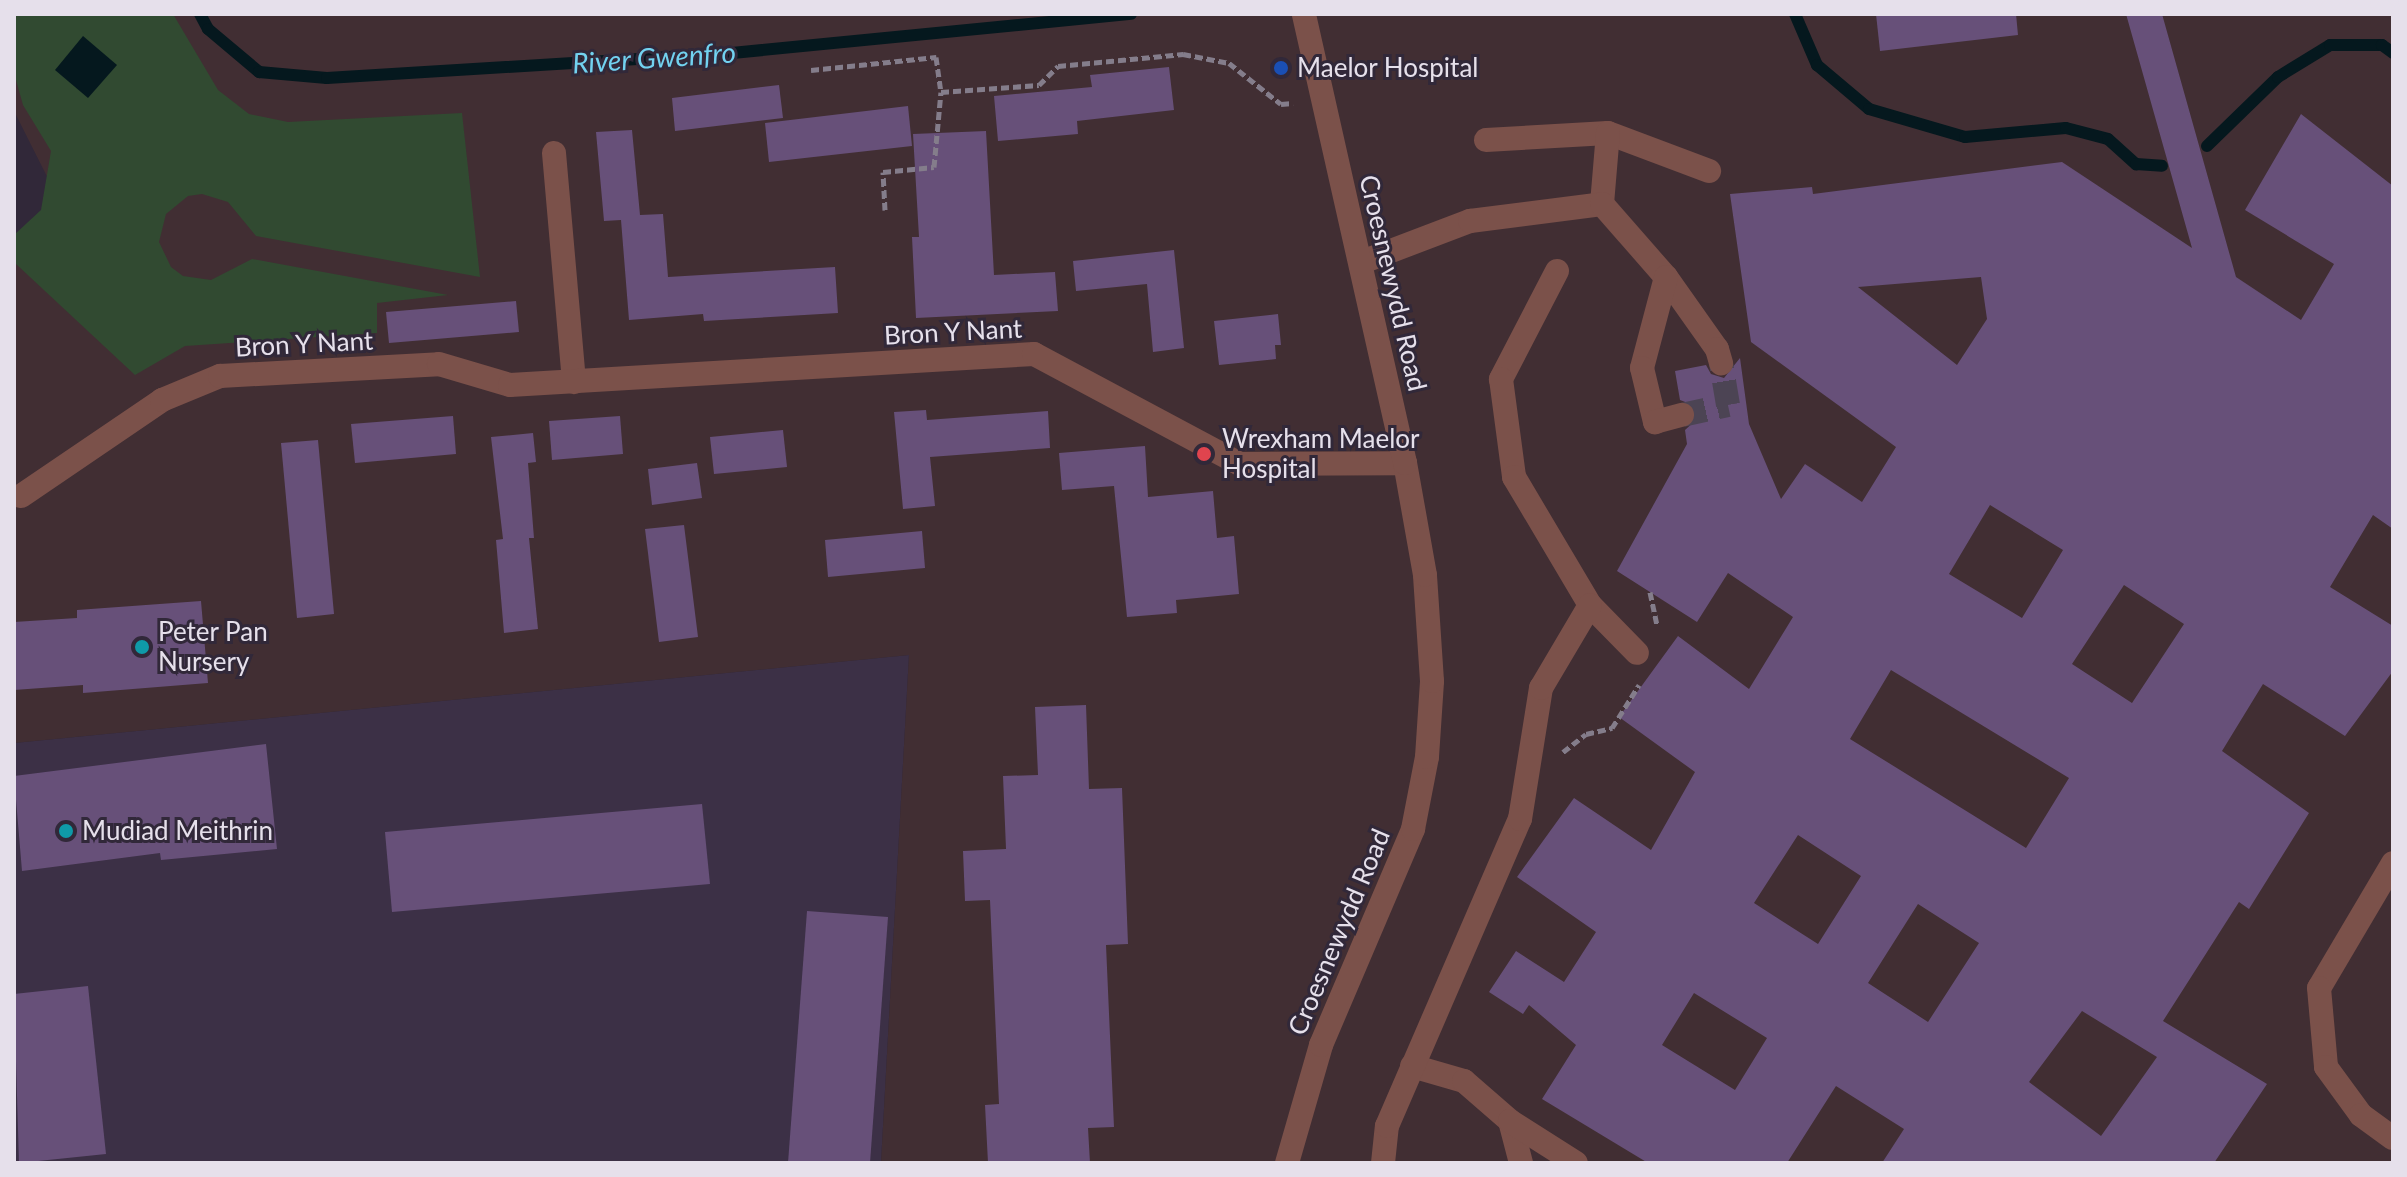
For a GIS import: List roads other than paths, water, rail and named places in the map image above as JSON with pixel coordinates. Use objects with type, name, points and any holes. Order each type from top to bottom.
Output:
[{"type":"street","name":"Croesnewydd Road","points":[[1287,1163],[1321,1045],[1413,829],[1427,757],[1432,681],[1425,575],[1405,463],[1304,14]]},
{"type":"street","points":[[1486,140],[1608,133],[1709,171]]},
{"type":"street","points":[[1608,133],[1602,204],[1666,277],[1717,349],[1721,363]]},
{"type":"street","points":[[554,153],[574,382]]},
{"type":"street","points":[[1362,262],[1470,221],[1602,204]]},
{"type":"street","points":[[1557,271],[1501,379],[1514,477],[1590,605],[1641,664]]},
{"type":"street","points":[[1666,277],[1642,368],[1655,422],[1682,415]]},
{"type":"street","name":"Bron Y Nant","points":[[21,496],[162,400],[220,376],[439,364],[510,385],[1034,354],[1240,464],[1405,463]]},
{"type":"street","points":[[1383,1163],[1387,1126],[1520,819],[1541,688],[1590,605]]},
{"type":"street","points":[[2393,863],[2319,988],[2326,1067],[2361,1115],[2393,1138]]},
{"type":"street","points":[[1412,1066],[1464,1081],[1510,1121],[1576,1163]]},
{"type":"street","points":[[1510,1121],[1521,1163]]},
{"type":"water","points":[[83,36],[117,65],[88,98],[55,70]]},
{"type":"waterway","name":"River Gwenfro","points":[[200,14],[208,29],[259,72],[327,78],[722,54],[1131,14]]},
{"type":"waterway","name":"River Gwenfro","points":[[1795,14],[1817,65],[1869,109],[1965,137],[2066,128],[2108,139],[2136,164],[2162,166]]},
{"type":"waterway","name":"River Gwenfro","points":[[2207,146],[2278,77],[2330,45],[2382,45],[2393,53]]},
{"type":"tunnel","points":[[1682,415],[1728,405],[1721,363]]},
{"type":"place","name":"Maelor Hospital","points":[[1281,68]]},
{"type":"place","name":"Wrexham Maelor Hospital","points":[[1204,454]]},
{"type":"place","name":"Peter Pan Nursery","points":[[142,647]]},
{"type":"place","name":"Mudiad Meithrin","points":[[66,831]]}]
